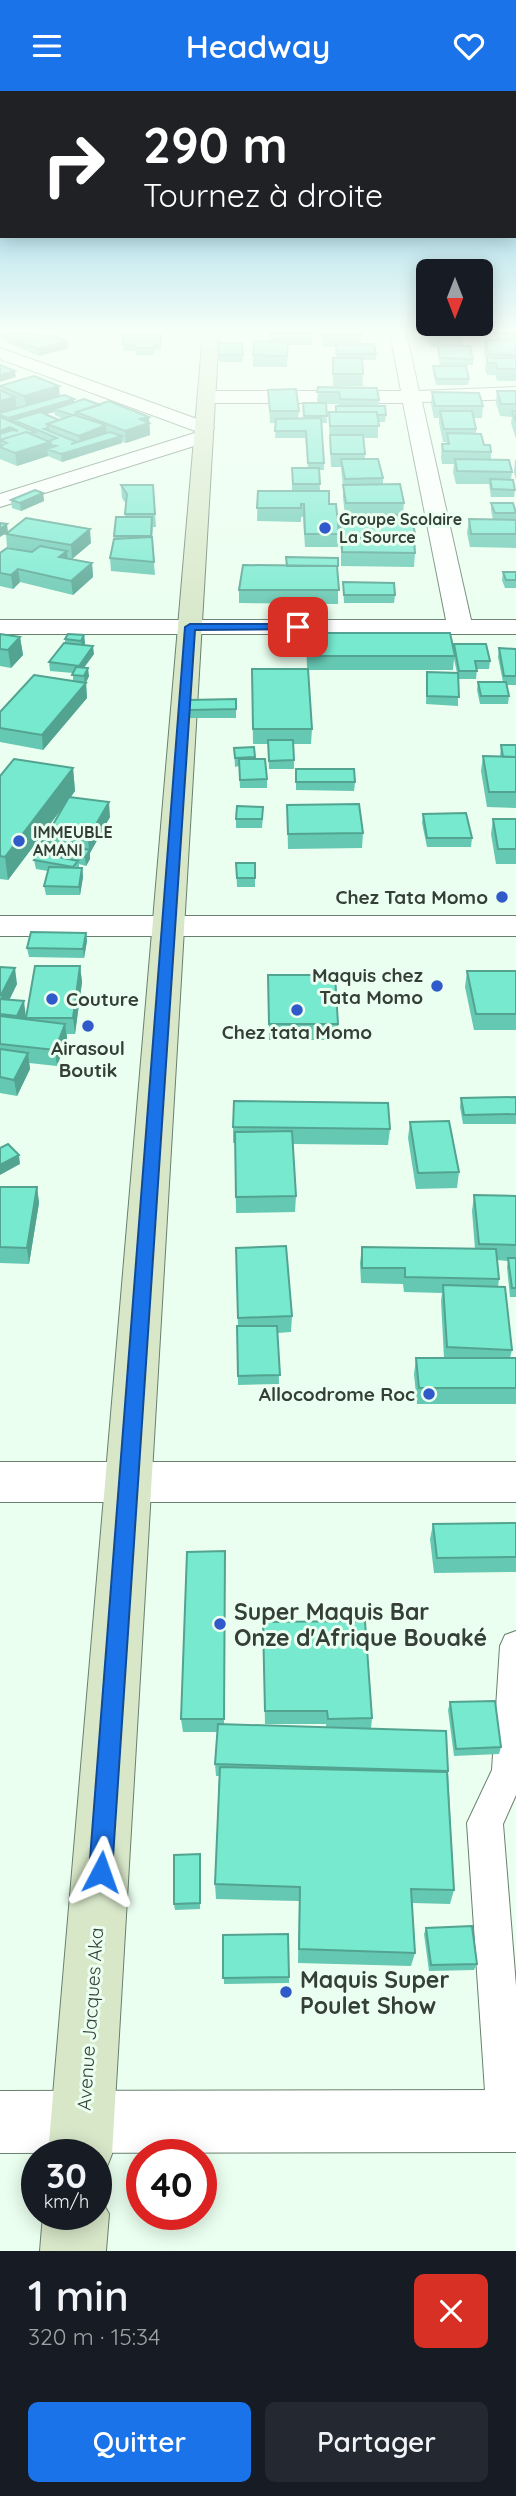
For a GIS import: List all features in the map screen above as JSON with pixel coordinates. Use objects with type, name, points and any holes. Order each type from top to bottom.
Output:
[{"type":"street","points":[[5,495],[170,434]]},
{"type":"street","name":"Avenue Jacques Aka","points":[[81,2138],[204,434]]},
{"type":"street","points":[[419,434],[460,627]]},
{"type":"street","points":[[0,628],[516,627]]},
{"type":"street","points":[[0,926],[516,926]]},
{"type":"street","points":[[0,1482],[516,1482]]},
{"type":"street","points":[[0,2122],[81,2138],[512,2121]]},
{"type":"street","points":[[73,2251],[75,2230]]},
{"type":"lane","points":[[512,2121],[485,1823],[509,1772],[516,1646]]},
{"type":"building","points":[[1,434],[20,434],[0,440]]},
{"type":"building","points":[[30,434],[50,442],[15,453],[0,447],[7,443],[0,440]]},
{"type":"building","points":[[47,434],[56,434],[77,442],[71,444],[104,434],[122,436],[61,454],[47,449],[56,446],[49,441],[57,438]]},
{"type":"building","points":[[306,434],[322,434],[324,463],[308,463]]},
{"type":"building","points":[[447,434],[481,434],[484,445],[490,445],[491,452],[443,451],[442,444],[449,444]]},
{"type":"building","points":[[330,435],[363,435],[365,454],[331,454]]},
{"type":"building","points":[[341,459],[378,459],[383,478],[345,479]]},
{"type":"building","points":[[455,459],[509,460],[512,472],[457,471]]},
{"type":"building","points":[[292,468],[319,468],[320,484],[293,484]]},
{"type":"building","points":[[490,479],[513,480],[515,490],[492,489]]},
{"type":"building","points":[[400,484],[404,503],[346,503],[343,485]]},
{"type":"building","points":[[121,485],[153,485],[155,514],[125,514],[127,494]]},
{"type":"building","points":[[35,490],[43,493],[20,503],[11,500]]},
{"type":"building","points":[[258,491],[329,491],[329,504],[336,504],[339,534],[305,534],[304,504],[301,504],[301,508],[257,508]]},
{"type":"building","points":[[491,503],[513,503],[516,513],[495,513]]},
{"type":"building","points":[[339,515],[411,515],[416,538],[342,538]]},
{"type":"building","points":[[116,517],[152,517],[151,536],[114,536]]},
{"type":"building","points":[[26,518],[90,529],[71,545],[6,534]]},
{"type":"building","points":[[469,519],[516,520],[516,534],[471,534]]},
{"type":"building","points":[[152,537],[154,562],[110,558],[114,539]]},
{"type":"building","points":[[342,540],[414,541],[415,553],[342,552]]},
{"type":"building","points":[[40,546],[67,551],[59,557],[92,563],[71,581],[18,569],[11,575],[0,573],[0,553],[7,548],[32,552]]},
{"type":"building","points":[[286,557],[338,558],[338,566],[287,566]]},
{"type":"building","points":[[243,565],[337,566],[339,590],[239,590]]},
{"type":"building","points":[[503,572],[516,572],[516,580],[506,580]]},
{"type":"building","points":[[343,582],[394,583],[395,595],[344,595]]},
{"type":"building","points":[[306,633],[450,633],[455,656],[307,656]]},
{"type":"building","points":[[0,634],[20,637],[8,650],[0,649]]},
{"type":"building","points":[[68,634],[84,635],[81,641],[65,639]]},
{"type":"building","points":[[64,643],[93,646],[79,666],[49,662]]},
{"type":"building","points":[[454,644],[486,644],[490,661],[475,661],[477,671],[459,671]]},
{"type":"building","points":[[499,648],[516,649],[516,676],[504,676]]},
{"type":"building","points":[[76,667],[88,668],[84,676],[72,675]]},
{"type":"building","points":[[252,669],[308,669],[312,729],[253,729]]},
{"type":"building","points":[[427,672],[458,673],[459,697],[427,696]]},
{"type":"building","points":[[34,675],[86,683],[42,735],[0,728],[0,712]]},
{"type":"building","points":[[478,682],[506,682],[509,696],[481,696]]},
{"type":"building","points":[[236,699],[236,709],[189,710],[189,700]]},
{"type":"building","points":[[268,740],[293,740],[294,760],[269,761]]},
{"type":"building","points":[[501,745],[516,745],[516,757],[503,757]]},
{"type":"building","points":[[254,747],[255,757],[235,758],[234,748]]},
{"type":"building","points":[[483,756],[516,757],[516,792],[489,792]]},
{"type":"building","points":[[14,759],[73,768],[5,857],[0,856],[0,776]]},
{"type":"building","points":[[239,759],[265,759],[267,779],[240,780]]},
{"type":"building","points":[[296,769],[354,769],[355,782],[296,782]]},
{"type":"building","points":[[69,797],[109,802],[88,838],[48,833]]},
{"type":"building","points":[[359,804],[363,833],[288,834],[287,805]]},
{"type":"building","points":[[237,806],[263,807],[262,819],[236,819]]},
{"type":"building","points":[[466,813],[472,838],[427,838],[423,814]]},
{"type":"building","points":[[493,819],[516,819],[516,849],[498,849]]},
{"type":"building","points":[[42,841],[90,850],[85,857],[37,848]]},
{"type":"building","points":[[39,853],[78,861],[73,867],[34,860]]},
{"type":"building","points":[[236,863],[255,863],[255,878],[237,878]]},
{"type":"building","points":[[49,867],[82,868],[79,887],[44,886]]},
{"type":"building","points":[[31,932],[86,933],[83,949],[27,948]]},
{"type":"building","points":[[35,966],[80,966],[73,1018],[26,1018]]},
{"type":"building","points":[[0,967],[15,968],[1,995],[0,995]]},
{"type":"building","points":[[467,971],[516,971],[516,1014],[476,1014]]},
{"type":"building","points":[[268,975],[335,975],[338,1024],[269,1024]]},
{"type":"building","points":[[0,999],[24,1001],[17,1016],[0,1014]]},
{"type":"building","points":[[0,1016],[65,1024],[55,1050],[0,1044]]},
{"type":"building","points":[[0,1049],[28,1053],[14,1080],[0,1077]]},
{"type":"building","points":[[516,1097],[516,1114],[464,1115],[461,1098]]},
{"type":"building","points":[[234,1101],[388,1103],[390,1129],[233,1127]]},
{"type":"building","points":[[449,1121],[459,1172],[418,1173],[410,1122]]},
{"type":"building","points":[[292,1131],[296,1196],[236,1197],[235,1132]]},
{"type":"building","points":[[8,1144],[19,1155],[0,1165],[0,1148]]},
{"type":"building","points":[[0,1187],[37,1187],[27,1248],[0,1247]]},
{"type":"building","points":[[474,1195],[516,1196],[516,1245],[479,1244]]},
{"type":"building","points":[[286,1246],[292,1316],[238,1318],[236,1248]]},
{"type":"building","points":[[362,1247],[496,1249],[499,1279],[405,1277],[405,1268],[362,1268]]},
{"type":"building","points":[[508,1258],[516,1258],[516,1288],[512,1288]]},
{"type":"building","points":[[443,1285],[505,1287],[512,1350],[447,1347]]},
{"type":"building","points":[[237,1326],[277,1326],[280,1375],[238,1376]]},
{"type":"building","points":[[416,1358],[516,1358],[516,1388],[419,1388]]},
{"type":"building","points":[[516,1523],[516,1557],[437,1558],[433,1524]]},
{"type":"building","points":[[225,1551],[224,1719],[181,1719],[187,1552]]},
{"type":"building","points":[[365,1621],[372,1718],[328,1719],[327,1711],[265,1711],[263,1622]]},
{"type":"building","points":[[495,1701],[501,1747],[456,1749],[450,1702]]},
{"type":"building","points":[[218,1724],[446,1731],[448,1771],[215,1764]]},
{"type":"building","points":[[220,1767],[447,1772],[454,1890],[411,1889],[415,1953],[299,1949],[300,1887],[215,1884]]},
{"type":"building","points":[[200,1854],[200,1903],[174,1904],[174,1855]]},
{"type":"building","points":[[472,1926],[477,1964],[431,1965],[426,1928]]},
{"type":"building","points":[[288,1934],[289,1977],[223,1978],[223,1935]]},
{"type":"place","name":"Groupe Scolaire La Source","points":[[325,528]]},
{"type":"place","name":"IMMEUBLE AMANI","points":[[19,841]]},
{"type":"place","name":"Chez Tata Momo","points":[[502,897]]},
{"type":"place","name":"Maquis chez Tata Momo","points":[[437,986]]},
{"type":"place","name":"Couture","points":[[52,999]]},
{"type":"place","name":"Chez tata Momo","points":[[297,1010]]},
{"type":"place","name":"Airasoul Boutik","points":[[88,1026]]},
{"type":"place","name":"Allocodrome Roc","points":[[429,1394]]},
{"type":"place","name":"Super Maquis Bar Onze d'Afrique Bouaké","points":[[220,1624]]},
{"type":"place","name":"Maquis Super Poulet Show","points":[[286,1992]]},
{"type":"route","points":[[101,1872],[190,627],[298,627]]}]
